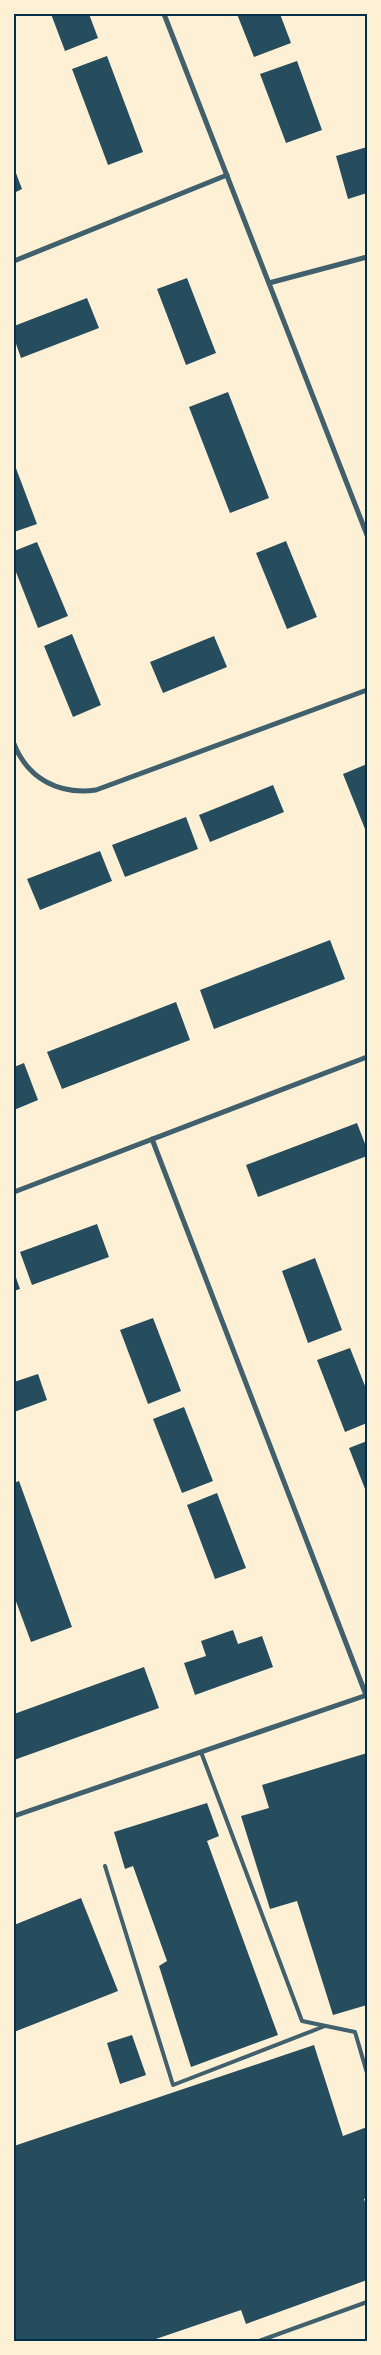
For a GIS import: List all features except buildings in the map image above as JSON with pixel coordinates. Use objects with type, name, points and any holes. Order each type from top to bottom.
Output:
[{"type":"street","points":[[164,14],[367,535]]},
{"type":"street","points":[[14,261],[227,175]]},
{"type":"street","points":[[269,283],[367,257]]},
{"type":"street","points":[[14,744],[19,758],[40,779],[66,790],[81,792],[96,790],[367,690]]},
{"type":"street","points":[[14,1192],[367,1057]]},
{"type":"street","points":[[14,1816],[367,1696],[152,1139]]},
{"type":"lane","points":[[201,1752],[302,2021],[355,2032],[367,2073]]},
{"type":"lane","points":[[105,1866],[173,2085],[325,2026]]},
{"type":"lane","points":[[258,2341],[367,2302]]}]
